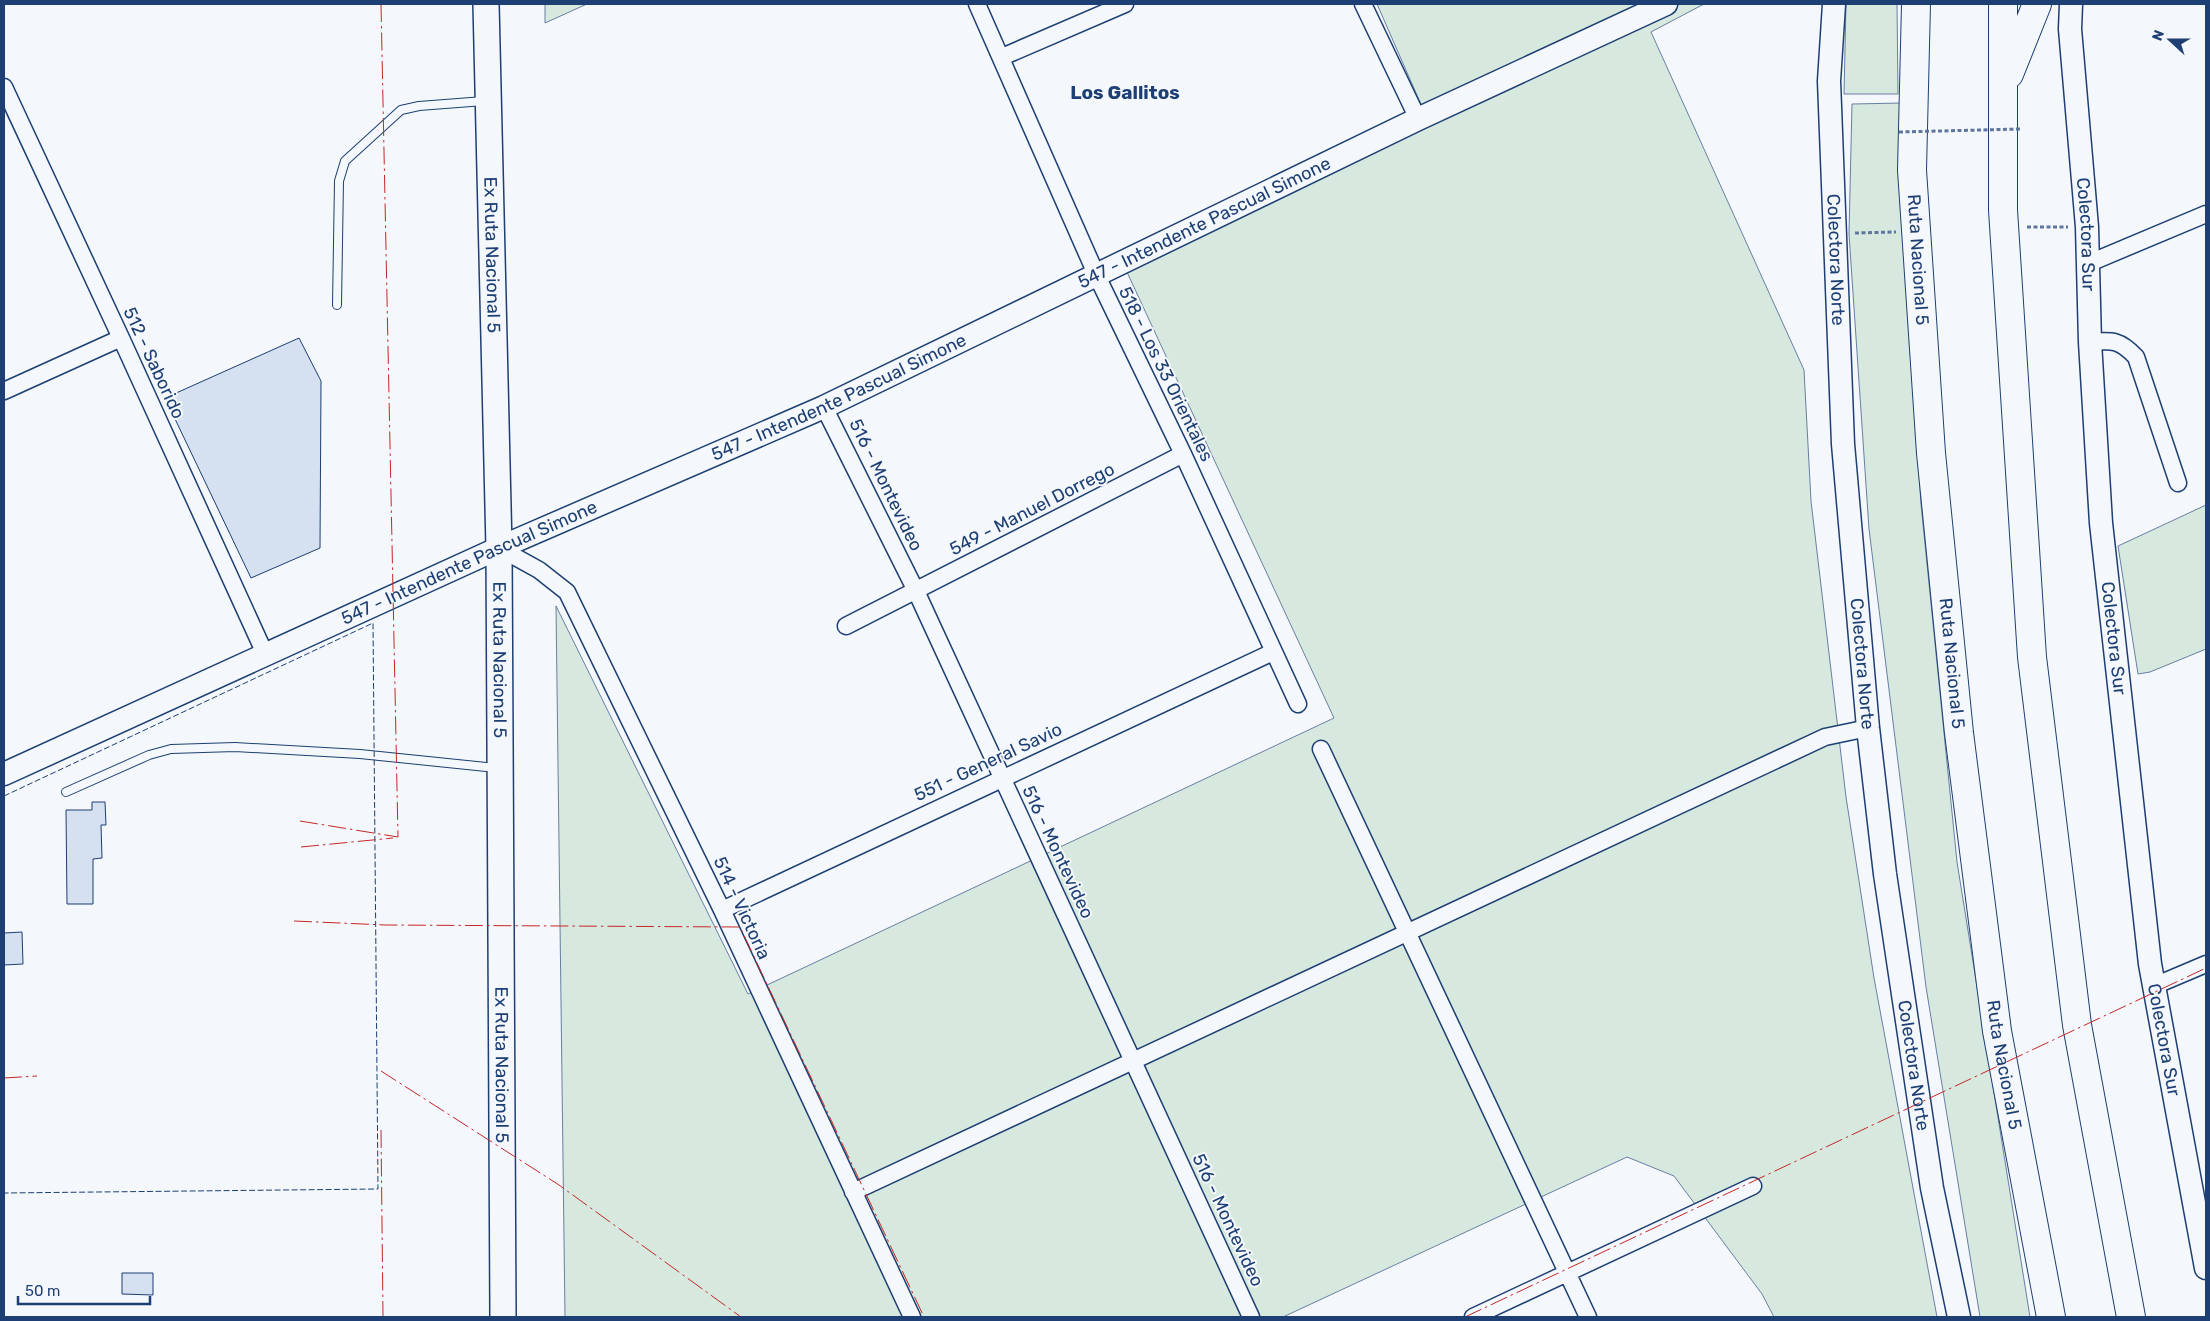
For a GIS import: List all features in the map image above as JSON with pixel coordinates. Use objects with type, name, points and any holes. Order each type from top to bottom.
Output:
[{"type":"highway","name":"Ruta Nacional 5","points":[[1916,4],[1912,170],[1932,453],[1958,724],[1997,1031],[2051,1317]]},
{"type":"highway","points":[[2002,4],[2003,210],[2032,657],[2077,1025],[2132,1317]]},
{"type":"highway","points":[[2002,97],[2016,52],[2037,4]]},
{"type":"main road","name":"Ex Ruta Nacional 5","points":[[486,4],[499,548],[503,1317]]},
{"type":"street","name":"518 - Los 33 Orientales","points":[[977,4],[1096,274],[1183,454],[1298,704]]},
{"type":"street","points":[[1002,58],[1124,4]]},
{"type":"street","points":[[1363,4],[1418,118]]},
{"type":"street","name":"547 - Intendente Pascual Simone","points":[[4,774],[499,548],[824,407],[1418,118],[1666,4]]},
{"type":"street","name":"Colectora Norte","points":[[1834,4],[1830,82],[1842,444],[1868,728],[1885,874],[1929,1169],[1959,1317]]},
{"type":"street","name":"Colectora Sur","points":[[2071,4],[2070,29],[2087,227],[2090,342],[2102,523],[2154,986],[2206,1268]]},
{"type":"street","name":"512 - Saborido","points":[[4,87],[266,656]]},
{"type":"street","points":[[2087,264],[2206,214]]},
{"type":"street","points":[[4,391],[121,338]]},
{"type":"street","points":[[2090,342],[2107,340],[2123,343],[2136,357],[2178,483]]},
{"type":"street","name":"516 - Montevideo","points":[[824,407],[916,591],[1252,1317]]},
{"type":"street","name":"549 - Manuel Dorrego","points":[[846,626],[1183,454]]},
{"type":"street","name":"514 - Victoria","points":[[499,548],[539,570],[567,592],[722,910],[912,1317]]},
{"type":"street","name":"551 - General Savio","points":[[722,910],[1273,652]]},
{"type":"street","points":[[854,1192],[1825,737],[1868,728]]},
{"type":"street","points":[[1321,749],[1588,1317]]},
{"type":"street","points":[[2154,986],[2206,964]]},
{"type":"street","points":[[1473,1317],[1753,1186]]},
{"type":"lane","points":[[337,305],[339,181],[345,161],[401,110],[419,106],[489,101]]},
{"type":"lane","points":[[66,792],[149,755],[171,749],[235,747],[360,754],[500,768]]},
{"type":"path","points":[[1899,142],[1898,132],[2021,129],[2021,139]]},
{"type":"path","points":[[2027,218],[2027,227],[2087,227]]},
{"type":"path","points":[[1834,234],[1904,232]]},
{"type":"shaded area","points":[[545,4],[587,4],[545,23]]},
{"type":"shaded area","points":[[1377,4],[1704,4],[1651,32],[1804,370],[1811,501],[1846,797],[1874,978],[1937,1317],[1774,1317],[1762,1294],[1674,1176],[1627,1157],[1283,1317],[565,1317],[556,606],[748,994],[1334,718],[1126,270],[1430,125]]},
{"type":"shaded area","points":[[1846,4],[1897,4],[1898,94],[1844,94]]},
{"type":"shaded area","points":[[1903,103],[1904,241],[1921,504],[1957,862],[2030,1317],[1980,1317],[1926,987],[1869,529],[1849,234],[1852,104]]},
{"type":"shaded area","points":[[2206,505],[2206,649],[2150,672],[2138,674],[2118,546]]},
{"type":"building","points":[[299,338],[321,381],[320,548],[251,578],[165,398]]},
{"type":"building","points":[[92,802],[105,802],[106,825],[101,825],[102,858],[93,859],[93,904],[67,904],[66,810],[92,810]]},
{"type":"building","points":[[22,932],[23,964],[4,965],[4,933]]},
{"type":"building","points":[[122,1273],[153,1273],[153,1295],[122,1294]]},
{"type":"fence","points":[[4,796],[373,623],[378,1189],[4,1193]]},
{"type":"power","points":[[381,4],[398,837]]},
{"type":"power","points":[[300,821],[398,837]]},
{"type":"power","points":[[301,847],[393,838]]},
{"type":"power","points":[[294,921],[385,925],[740,927],[924,1317]]},
{"type":"power","points":[[1465,1317],[2206,968]]},
{"type":"power","points":[[381,1071],[559,1185],[741,1317]]},
{"type":"power","points":[[4,1078],[37,1076]]},
{"type":"power","points":[[381,1130],[383,1317]]},
{"type":"district","name":"Los Gallitos","points":[[1125,92]]}]
